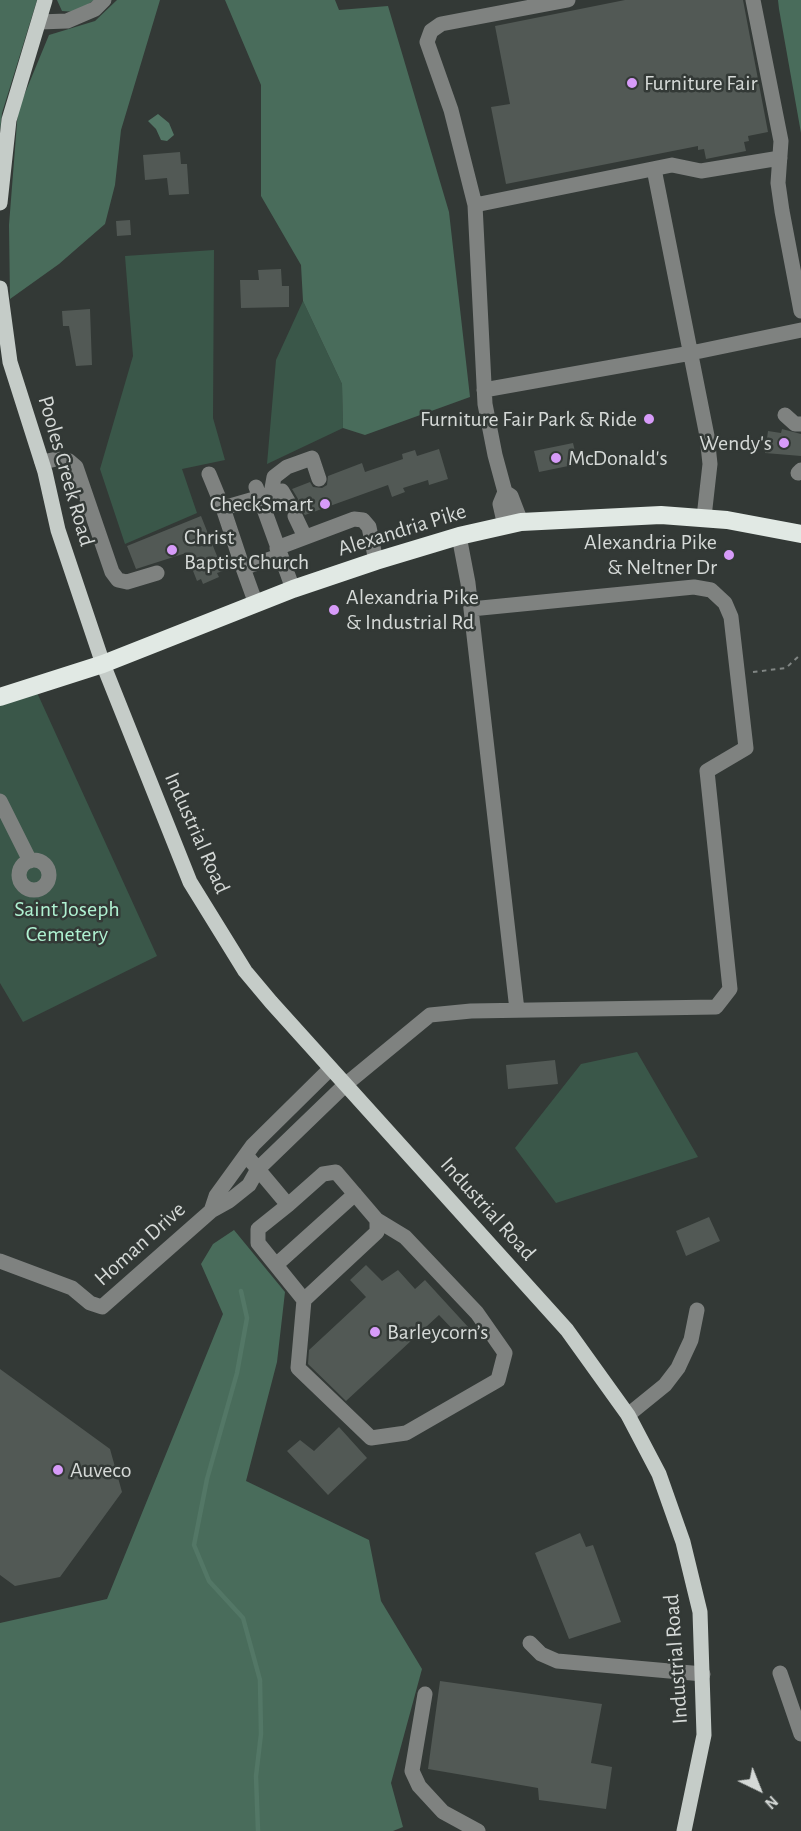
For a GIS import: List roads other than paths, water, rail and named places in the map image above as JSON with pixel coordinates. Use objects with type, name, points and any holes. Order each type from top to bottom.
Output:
[{"type":"highway","name":"Alexandria Pike","points":[[0,697],[103,664],[293,589],[376,561],[459,536],[513,524],[661,515],[704,518],[801,534]]},
{"type":"main road","points":[[0,203],[9,120],[45,0]]},
{"type":"main road","name":"Pooles Creek Road","points":[[0,288],[3,341],[42,462],[58,530],[103,664]]},
{"type":"main road","name":"Industrial Road","points":[[103,664],[178,858],[201,903],[245,970],[330,1069],[567,1330],[628,1415],[658,1474],[686,1551],[700,1612],[704,1735],[684,1831]]},
{"type":"street","points":[[39,22],[67,21],[95,9],[104,0]]},
{"type":"street","points":[[513,524],[511,496],[505,492],[487,420],[475,206],[451,110],[427,42],[431,31],[441,24],[568,0]]},
{"type":"street","points":[[753,0],[781,141],[778,183],[801,311]]},
{"type":"street","points":[[475,206],[672,165],[708,170],[780,158]]},
{"type":"street","points":[[654,169],[691,353],[710,464],[704,518]]},
{"type":"street","points":[[484,390],[691,353],[801,330]]},
{"type":"street","points":[[785,415],[795,424],[801,424]]},
{"type":"street","points":[[262,493],[274,477],[287,466],[312,458],[319,479]]},
{"type":"street","points":[[42,462],[57,459],[69,461],[76,466],[112,572],[118,580],[127,582],[158,573]]},
{"type":"street","points":[[209,474],[224,508],[256,604]]},
{"type":"street","points":[[224,508],[262,493],[282,491],[305,537]]},
{"type":"street","points":[[262,493],[278,552],[293,589]]},
{"type":"street","points":[[243,568],[305,537],[354,519],[363,520],[369,527],[376,561]]},
{"type":"street","points":[[459,536],[471,609],[518,1010]]},
{"type":"street","name":"Homan Drive","points":[[0,1261],[72,1287],[90,1304],[102,1307],[211,1211],[230,1202],[249,1185],[258,1169],[345,1085],[430,1015],[518,1010],[716,1007],[730,989],[707,771],[746,748],[731,617],[719,596],[705,587],[471,609]]},
{"type":"street","points":[[0,801],[30,861]]},
{"type":"street","name":"Homan Drive","points":[[211,1211],[216,1196],[246,1155],[330,1069]]},
{"type":"street","points":[[246,1155],[288,1205]]},
{"type":"street","points":[[304,1300],[258,1243],[258,1229],[323,1174],[336,1172],[377,1220],[405,1237],[477,1313],[506,1353],[498,1380],[406,1432],[371,1438],[298,1368],[304,1300],[377,1232],[377,1220]]},
{"type":"street","points":[[276,1265],[355,1194]]},
{"type":"street","points":[[628,1415],[665,1385],[678,1368],[691,1340],[697,1310]]},
{"type":"street","points":[[530,1643],[541,1654],[557,1661],[703,1674]]},
{"type":"street","points":[[780,1673],[801,1734]]},
{"type":"street","points":[[424,1694],[412,1771],[419,1786],[443,1812],[478,1831]]},
{"type":"waterway","points":[[241,1291],[247,1318],[237,1373],[207,1479],[194,1545],[209,1581],[243,1618],[260,1680],[261,1734],[256,1776],[258,1831]]},
{"type":"place","name":"Furniture Fair","points":[[632,83]]},
{"type":"place","name":"Furniture Fair Park & Ride","points":[[649,419]]},
{"type":"place","name":"Wendy's","points":[[784,443]]},
{"type":"place","name":"McDonald's","points":[[556,458]]},
{"type":"place","name":"CheckSmart","points":[[325,504]]},
{"type":"place","name":"Christ Baptist Church","points":[[172,550]]},
{"type":"place","name":"Alexandria Pike & Neltner Dr","points":[[729,555]]},
{"type":"place","name":"Alexandria Pike & Industrial Rd","points":[[334,610]]},
{"type":"place","name":"Barleycorn’s","points":[[375,1332]]},
{"type":"place","name":"Auveco","points":[[58,1470]]},
{"type":"park label","name":"Saint Joseph Cemetery","points":[[67,922]]}]
